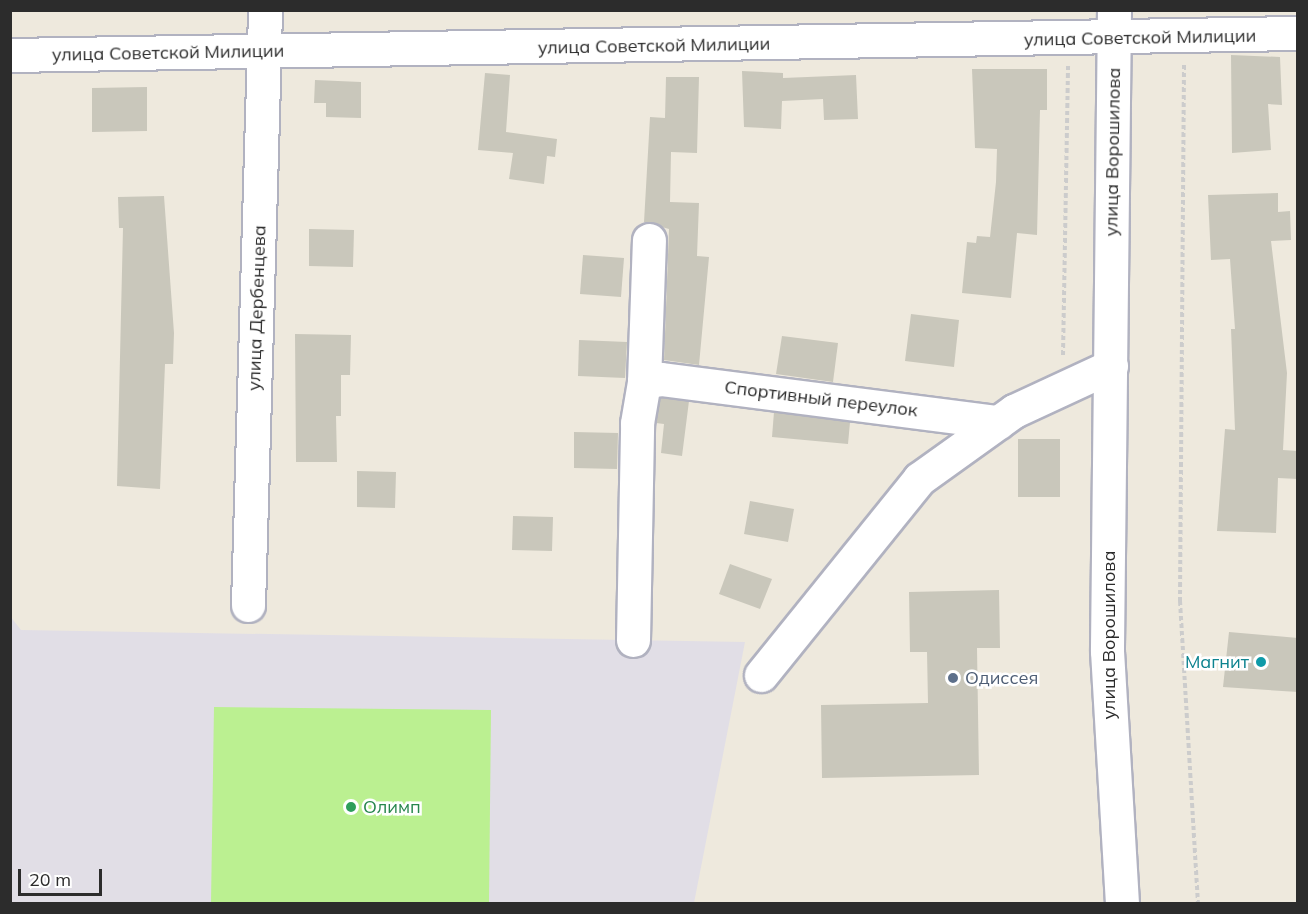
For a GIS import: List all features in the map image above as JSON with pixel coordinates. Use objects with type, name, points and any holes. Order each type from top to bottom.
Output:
[{"type":"street","name":"улица Дербенцева","points":[[248,605],[265,10]]},
{"type":"street","name":"улица Советской Милиции","points":[[10,55],[1069,40],[1114,25],[1184,37],[1298,33]]},
{"type":"street","name":"улица Ворошилова","points":[[1114,25],[1107,651],[1122,903]]},
{"type":"street","points":[[633,640],[637,423],[644,382],[649,240]]},
{"type":"street","points":[[761,675],[919,479],[998,422],[1111,366]]},
{"type":"street","name":"Спортивный переулок","points":[[644,382],[661,379],[998,422]]},
{"type":"path","points":[[1184,37],[1180,602],[1198,903]]},
{"type":"path","points":[[1063,388],[1069,40]]},
{"type":"shaded area","points":[[10,616],[21,630],[745,642],[694,903],[11,903]]},
{"type":"green space","name":"Олимп","points":[[214,707],[491,710],[489,903],[211,903]]},
{"type":"building","points":[[1231,55],[1280,57],[1282,105],[1268,104],[1271,150],[1232,153]]},
{"type":"building","points":[[972,69],[1047,69],[1047,110],[1040,110],[1037,235],[1017,233],[1011,298],[962,293],[967,242],[976,243],[977,236],[990,237],[996,182],[997,149],[975,148]]},
{"type":"building","points":[[742,71],[783,73],[783,78],[856,75],[858,119],[824,120],[823,99],[782,101],[781,129],[744,127]]},
{"type":"building","points":[[485,73],[510,75],[506,132],[557,139],[555,157],[547,156],[544,184],[509,179],[513,153],[478,150]]},
{"type":"building","points":[[666,77],[699,77],[697,153],[671,152],[670,202],[699,203],[697,256],[709,257],[699,365],[664,360],[669,229],[644,222],[650,117],[665,118]]},
{"type":"building","points":[[315,80],[361,82],[361,118],[326,117],[326,103],[314,103]]},
{"type":"building","points":[[147,87],[147,131],[92,132],[92,88]]},
{"type":"building","points":[[1278,193],[1278,212],[1290,211],[1291,240],[1271,241],[1287,373],[1283,450],[1298,451],[1298,479],[1278,478],[1276,533],[1217,531],[1225,429],[1235,430],[1231,329],[1235,329],[1230,259],[1211,260],[1208,195]]},
{"type":"building","points":[[164,196],[174,333],[173,364],[165,364],[160,489],[117,486],[123,228],[119,228],[118,197]]},
{"type":"building","points":[[309,229],[354,230],[353,267],[309,266]]},
{"type":"building","points":[[583,255],[624,258],[621,297],[580,294]]},
{"type":"building","points":[[911,314],[959,320],[954,367],[905,361]]},
{"type":"building","points":[[295,334],[351,335],[350,375],[341,375],[341,416],[336,416],[337,462],[296,462]]},
{"type":"building","points":[[782,336],[838,343],[833,382],[776,374]]},
{"type":"building","points":[[579,340],[627,342],[625,378],[578,376]]},
{"type":"building","points":[[660,398],[689,401],[682,456],[661,453],[664,424],[656,423]]},
{"type":"building","points":[[774,412],[850,422],[848,444],[772,437]]},
{"type":"building","points":[[574,432],[618,433],[617,469],[574,468]]},
{"type":"building","points":[[1018,439],[1060,439],[1060,497],[1018,497]]},
{"type":"building","points":[[357,471],[396,472],[395,508],[357,507]]},
{"type":"building","points":[[750,501],[794,509],[788,542],[744,534]]},
{"type":"building","points":[[513,516],[553,517],[552,551],[512,550]]},
{"type":"building","points":[[730,564],[772,579],[760,609],[719,594]]},
{"type":"building","name":"Одиссея","points":[[999,590],[1000,648],[977,648],[979,775],[822,778],[821,705],[928,703],[927,652],[910,652],[909,592]]},
{"type":"building","name":"Магнит","points":[[1229,632],[1298,638],[1298,692],[1223,687]]},
{"type":"place","name":"Магнит","points":[[1261,662]]},
{"type":"place","name":"Одиссея","points":[[953,678]]},
{"type":"place","name":"Олимп","points":[[351,807]]}]
